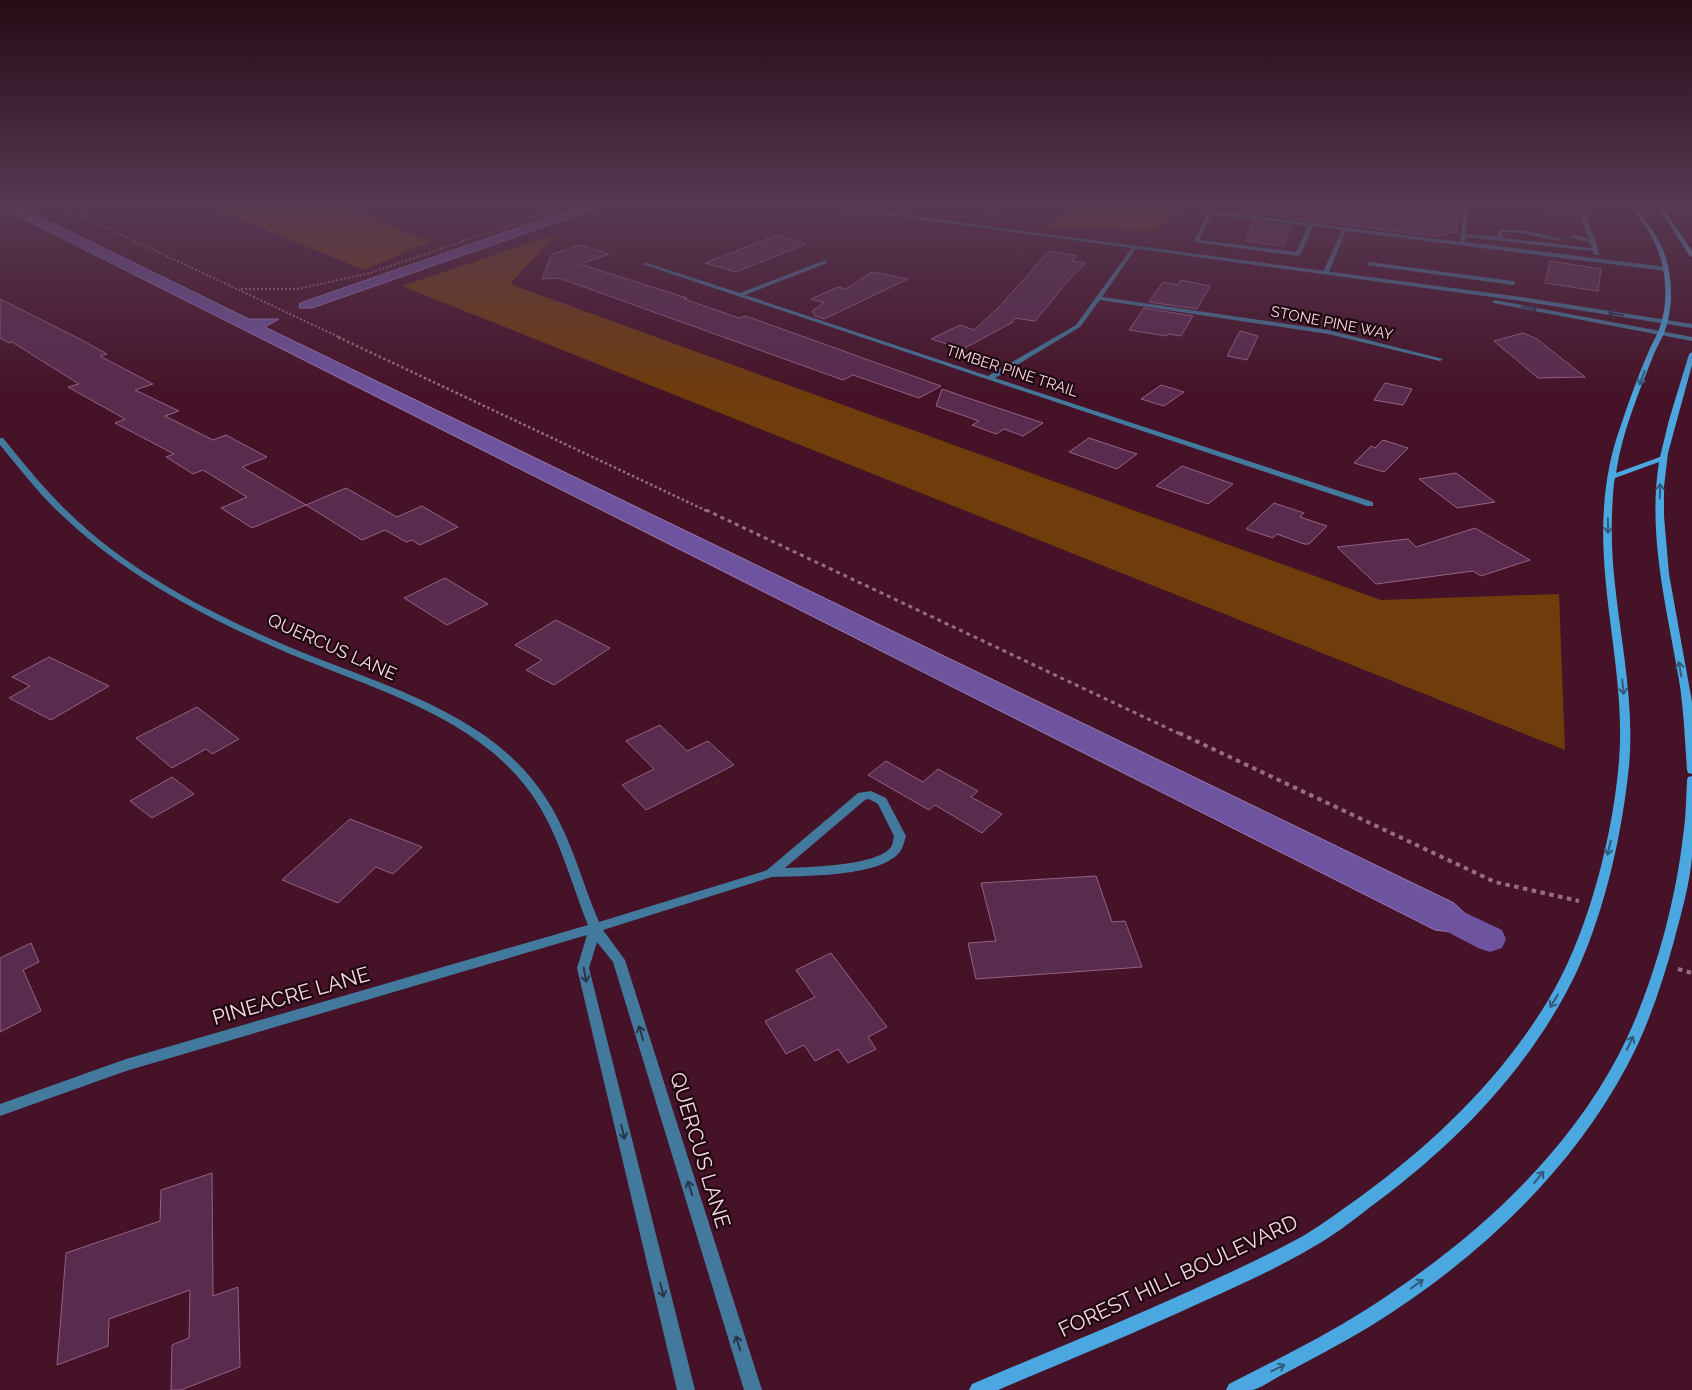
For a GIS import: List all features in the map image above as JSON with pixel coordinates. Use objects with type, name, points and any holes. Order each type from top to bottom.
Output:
[{"type":"main road","name":"FOREST HILL BOULEVARD","points":[[978,1390],[1185,1300],[1299,1247],[1392,1182],[1433,1149],[1493,1087],[1528,1042],[1560,991],[1582,941],[1617,819],[1624,758],[1624,702],[1608,554],[1611,477],[1619,440],[1654,344],[1661,333],[1664,322],[1668,291],[1666,269]]},
{"type":"main road","points":[[1692,354],[1664,458],[1660,494],[1663,565],[1688,717],[1692,770]]},
{"type":"main road","points":[[1611,477],[1664,458]]},
{"type":"main road","points":[[1235,1390],[1300,1357],[1390,1304],[1468,1247],[1532,1186],[1583,1124],[1621,1062],[1642,1016],[1661,964],[1676,905],[1689,838],[1692,780]]},
{"type":"street","name":"TIMBER PINE TRAIL","points":[[657,268],[1370,504]]},
{"type":"street","points":[[741,295],[809,268]]},
{"type":"street","points":[[989,378],[1067,334],[1082,322],[1120,268]]},
{"type":"street","points":[[1294,268],[1521,299],[1692,326]]},
{"type":"street","points":[[1326,272],[1328,268]]},
{"type":"street","points":[[1399,268],[1514,283]]},
{"type":"street","points":[[1657,268],[1666,269]]},
{"type":"street","points":[[1326,272],[1692,338]]},
{"type":"street","name":"STONE PINE WAY","points":[[1099,298],[1328,332],[1440,360]]},
{"type":"street","name":"QUERCUS LANE","points":[[0,440],[38,486],[68,518],[151,580],[195,607],[305,657],[438,713],[464,727],[499,752],[529,782],[546,804],[569,852],[595,928],[619,960],[753,1390]]},
{"type":"street","points":[[871,795],[882,801],[900,836],[895,851],[880,862],[846,868],[771,873],[862,796],[871,795]]},
{"type":"street","name":"PINEACRE LANE","points":[[0,1110],[126,1065],[595,928],[771,873]]},
{"type":"street","points":[[595,928],[583,968],[686,1390]]},
{"type":"path","points":[[193,268],[1495,882],[1594,904]]},
{"type":"path","points":[[238,289],[298,289],[370,274],[388,268]]},
{"type":"shaded area","points":[[121,268],[145,268],[249,319],[279,319],[265,327],[1454,903],[1490,937],[1435,930]]},
{"type":"shaded area","points":[[402,268],[427,268],[312,308],[299,308],[300,303]]},
{"type":"shaded area","points":[[455,268],[525,268],[510,284],[1381,600],[1559,594],[1565,750],[402,286]]},
{"type":"building","points":[[546,268],[592,268],[687,298],[684,299],[739,318],[745,316],[757,320],[941,386],[919,398],[853,375],[843,380],[559,278],[542,279]]},
{"type":"building","points":[[722,268],[746,268],[736,272]]},
{"type":"building","points":[[1034,268],[1081,268],[1035,321],[1014,318],[1013,322],[963,349],[931,339],[960,325],[974,330],[999,307]]},
{"type":"building","points":[[1548,268],[1601,269],[1598,291],[1545,283]]},
{"type":"building","points":[[872,272],[908,279],[824,319],[815,316],[812,311],[824,303],[811,299],[838,287],[846,289]]},
{"type":"building","points":[[1181,280],[1210,286],[1197,309],[1149,302],[1163,282],[1178,285]]},
{"type":"building","points":[[0,299],[107,354],[100,356],[153,384],[135,390],[179,411],[165,416],[213,440],[226,435],[267,457],[242,467],[306,505],[252,528],[221,508],[247,497],[203,470],[193,474],[166,457],[174,454],[115,423],[125,419],[68,387],[79,384],[12,342],[9,343],[0,338]]},
{"type":"building","points":[[1144,308],[1193,316],[1181,336],[1168,334],[1166,336],[1129,330]]},
{"type":"building","points":[[1240,331],[1258,336],[1247,360],[1227,356]]},
{"type":"building","points":[[1523,333],[1537,339],[1585,377],[1538,378],[1494,341]]},
{"type":"building","points":[[1385,383],[1412,389],[1403,405],[1374,400]]},
{"type":"building","points":[[1161,385],[1184,392],[1164,406],[1141,399]]},
{"type":"building","points":[[942,389],[1043,423],[1023,436],[1004,429],[996,434],[972,425],[979,421],[936,406]]},
{"type":"building","points":[[1089,438],[1137,454],[1117,469],[1069,452]]},
{"type":"building","points":[[1383,440],[1408,448],[1384,472],[1354,463],[1371,446],[1375,448]]},
{"type":"building","points":[[1182,466],[1233,484],[1208,504],[1156,486]]},
{"type":"building","points":[[1456,473],[1495,502],[1457,508],[1419,479]]},
{"type":"building","points":[[346,488],[397,517],[422,506],[458,527],[420,545],[412,540],[406,542],[385,530],[362,540],[306,505]]},
{"type":"building","points":[[1274,503],[1304,513],[1300,517],[1327,526],[1309,544],[1277,534],[1273,538],[1246,529]]},
{"type":"building","points":[[1475,528],[1530,560],[1481,576],[1473,571],[1376,584],[1337,547],[1408,539],[1416,547]]},
{"type":"building","points":[[445,578],[488,604],[447,625],[404,598]]},
{"type":"building","points":[[556,620],[610,648],[554,685],[526,670],[542,660],[515,645]]},
{"type":"building","points":[[49,657],[109,686],[51,720],[9,698],[30,686],[12,677]]},
{"type":"building","points":[[197,707],[239,739],[212,754],[206,749],[172,768],[136,738]]},
{"type":"building","points":[[660,725],[687,751],[708,741],[734,765],[646,810],[622,785],[654,769],[626,741]]},
{"type":"building","points":[[886,761],[923,782],[938,769],[978,791],[971,797],[1002,814],[982,833],[935,805],[929,810],[868,775]]},
{"type":"building","points":[[172,777],[194,794],[152,818],[130,801]]},
{"type":"building","points":[[350,819],[422,847],[393,874],[376,867],[338,903],[282,880]]},
{"type":"building","points":[[1096,876],[1112,922],[1125,921],[1142,967],[976,979],[968,943],[996,941],[981,883]]},
{"type":"building","points":[[31,943],[39,962],[23,970],[41,1011],[0,1032],[0,958]]},
{"type":"building","points":[[831,953],[887,1027],[868,1037],[876,1049],[848,1063],[838,1049],[815,1061],[804,1045],[786,1054],[765,1021],[815,997],[796,970]]},
{"type":"building","points":[[212,1173],[213,1296],[238,1287],[240,1367],[181,1390],[171,1390],[172,1345],[189,1338],[190,1290],[109,1319],[108,1346],[57,1365],[66,1253],[160,1221],[161,1190]]},
{"type":"waterway","points":[[1453,920],[1490,939]]}]
